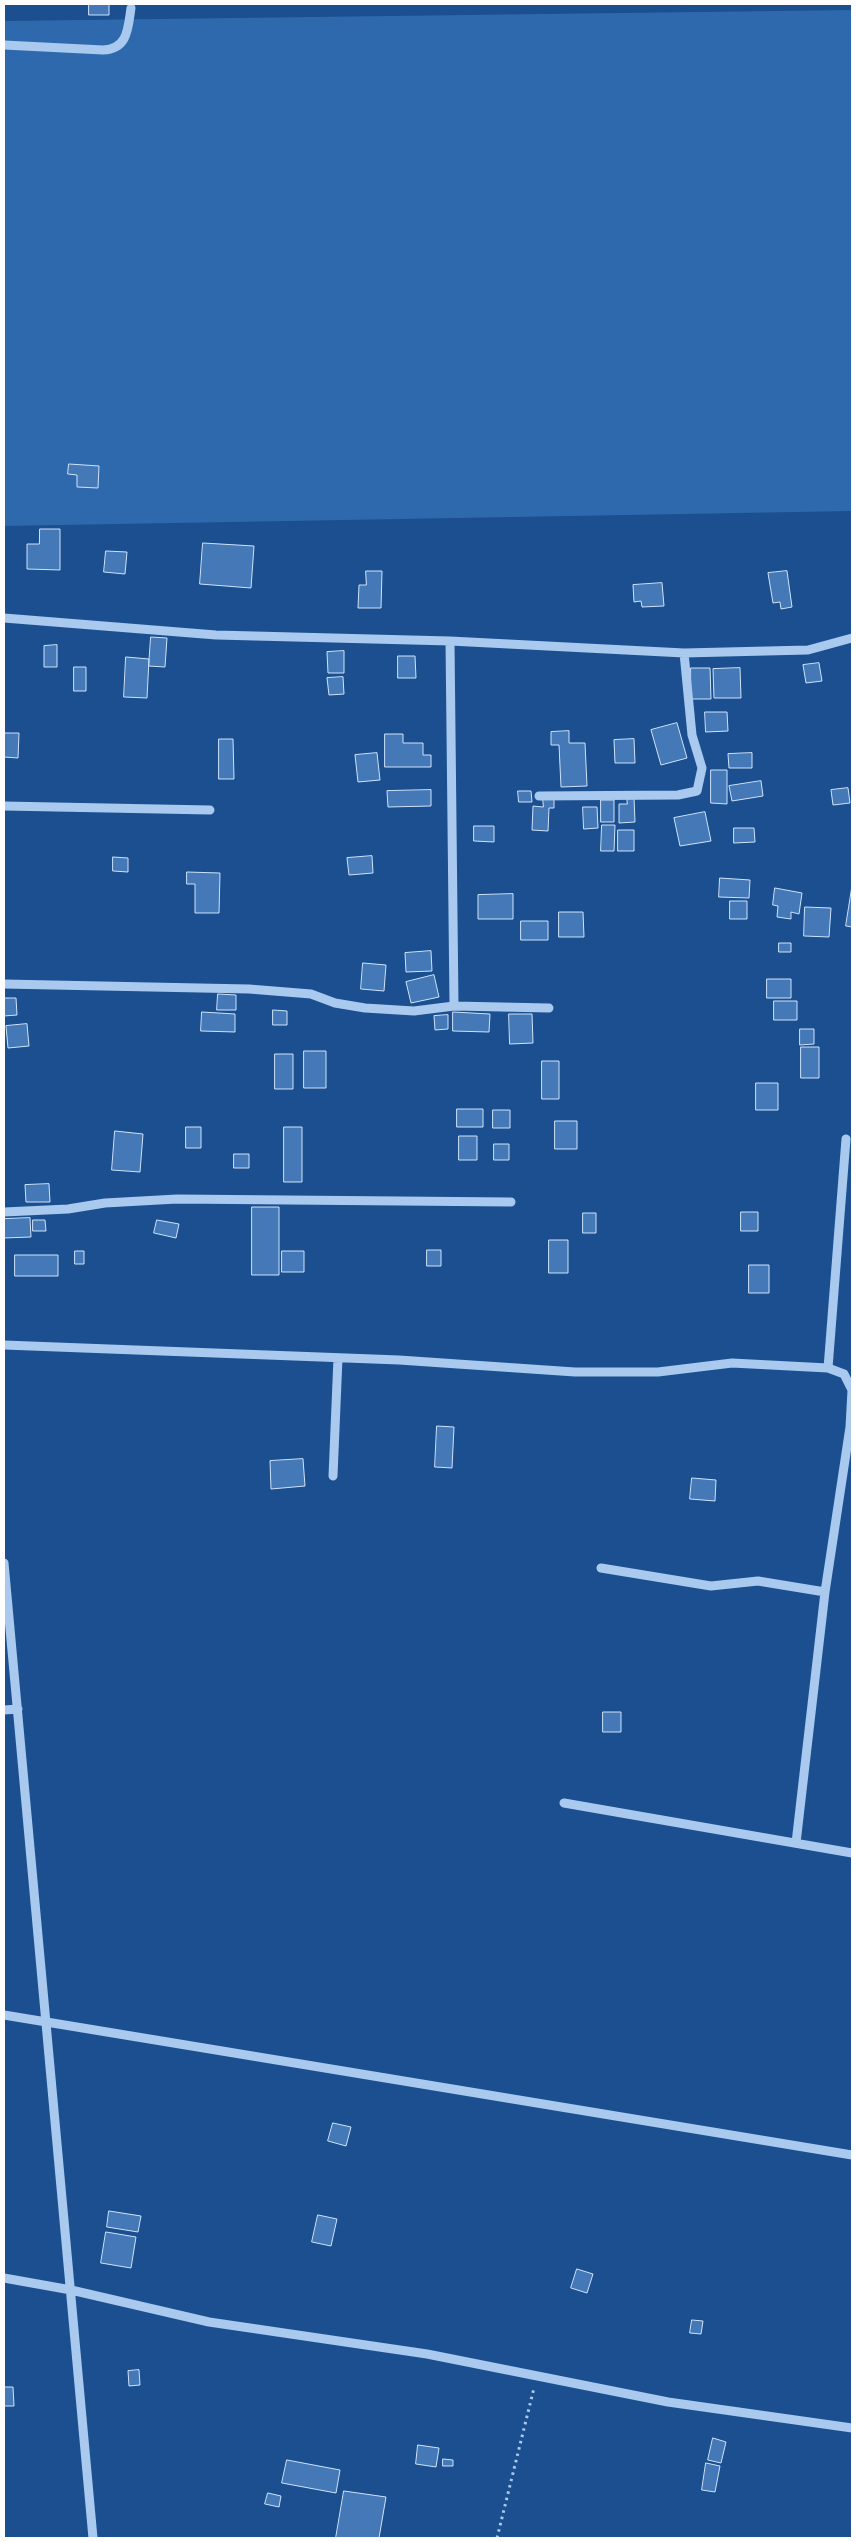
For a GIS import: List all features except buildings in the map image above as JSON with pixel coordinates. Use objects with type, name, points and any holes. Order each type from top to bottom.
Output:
[{"type":"street","points":[[4,45],[103,50],[114,48],[123,42],[126,37],[131,8]]},
{"type":"street","points":[[4,618],[216,635],[450,641],[684,653],[808,650],[852,638]]},
{"type":"street","points":[[450,641],[454,1006]]},
{"type":"street","points":[[539,796],[678,795],[697,791],[702,768],[692,735],[684,653]]},
{"type":"street","points":[[4,806],[210,810]]},
{"type":"street","points":[[4,984],[249,989],[311,994],[335,1003],[365,1008],[414,1011],[454,1006],[550,1008]]},
{"type":"street","points":[[828,1368],[846,1139]]},
{"type":"street","points":[[4,1212],[68,1209],[105,1203],[177,1199],[511,1202]]},
{"type":"street","points":[[4,1345],[338,1358],[575,1372],[658,1372],[732,1363],[828,1368],[844,1374],[852,1390],[850,1427],[825,1592],[796,1843]]},
{"type":"street","points":[[333,1476],[338,1358]]},
{"type":"street","points":[[4,1562],[93,2538]]},
{"type":"street","points":[[601,1568],[711,1586],[758,1581],[825,1592]]},
{"type":"street","points":[[4,1710],[18,1709]]},
{"type":"street","points":[[564,1803],[852,1853]]},
{"type":"street","points":[[4,2015],[852,2155]]},
{"type":"street","points":[[4,2278],[71,2290],[209,2322],[427,2354],[668,2402],[852,2428]]},
{"type":"path","points":[[497,2538],[537,2376]]},
{"type":"shaded area","points":[[852,10],[852,511],[4,526],[4,21]]}]
